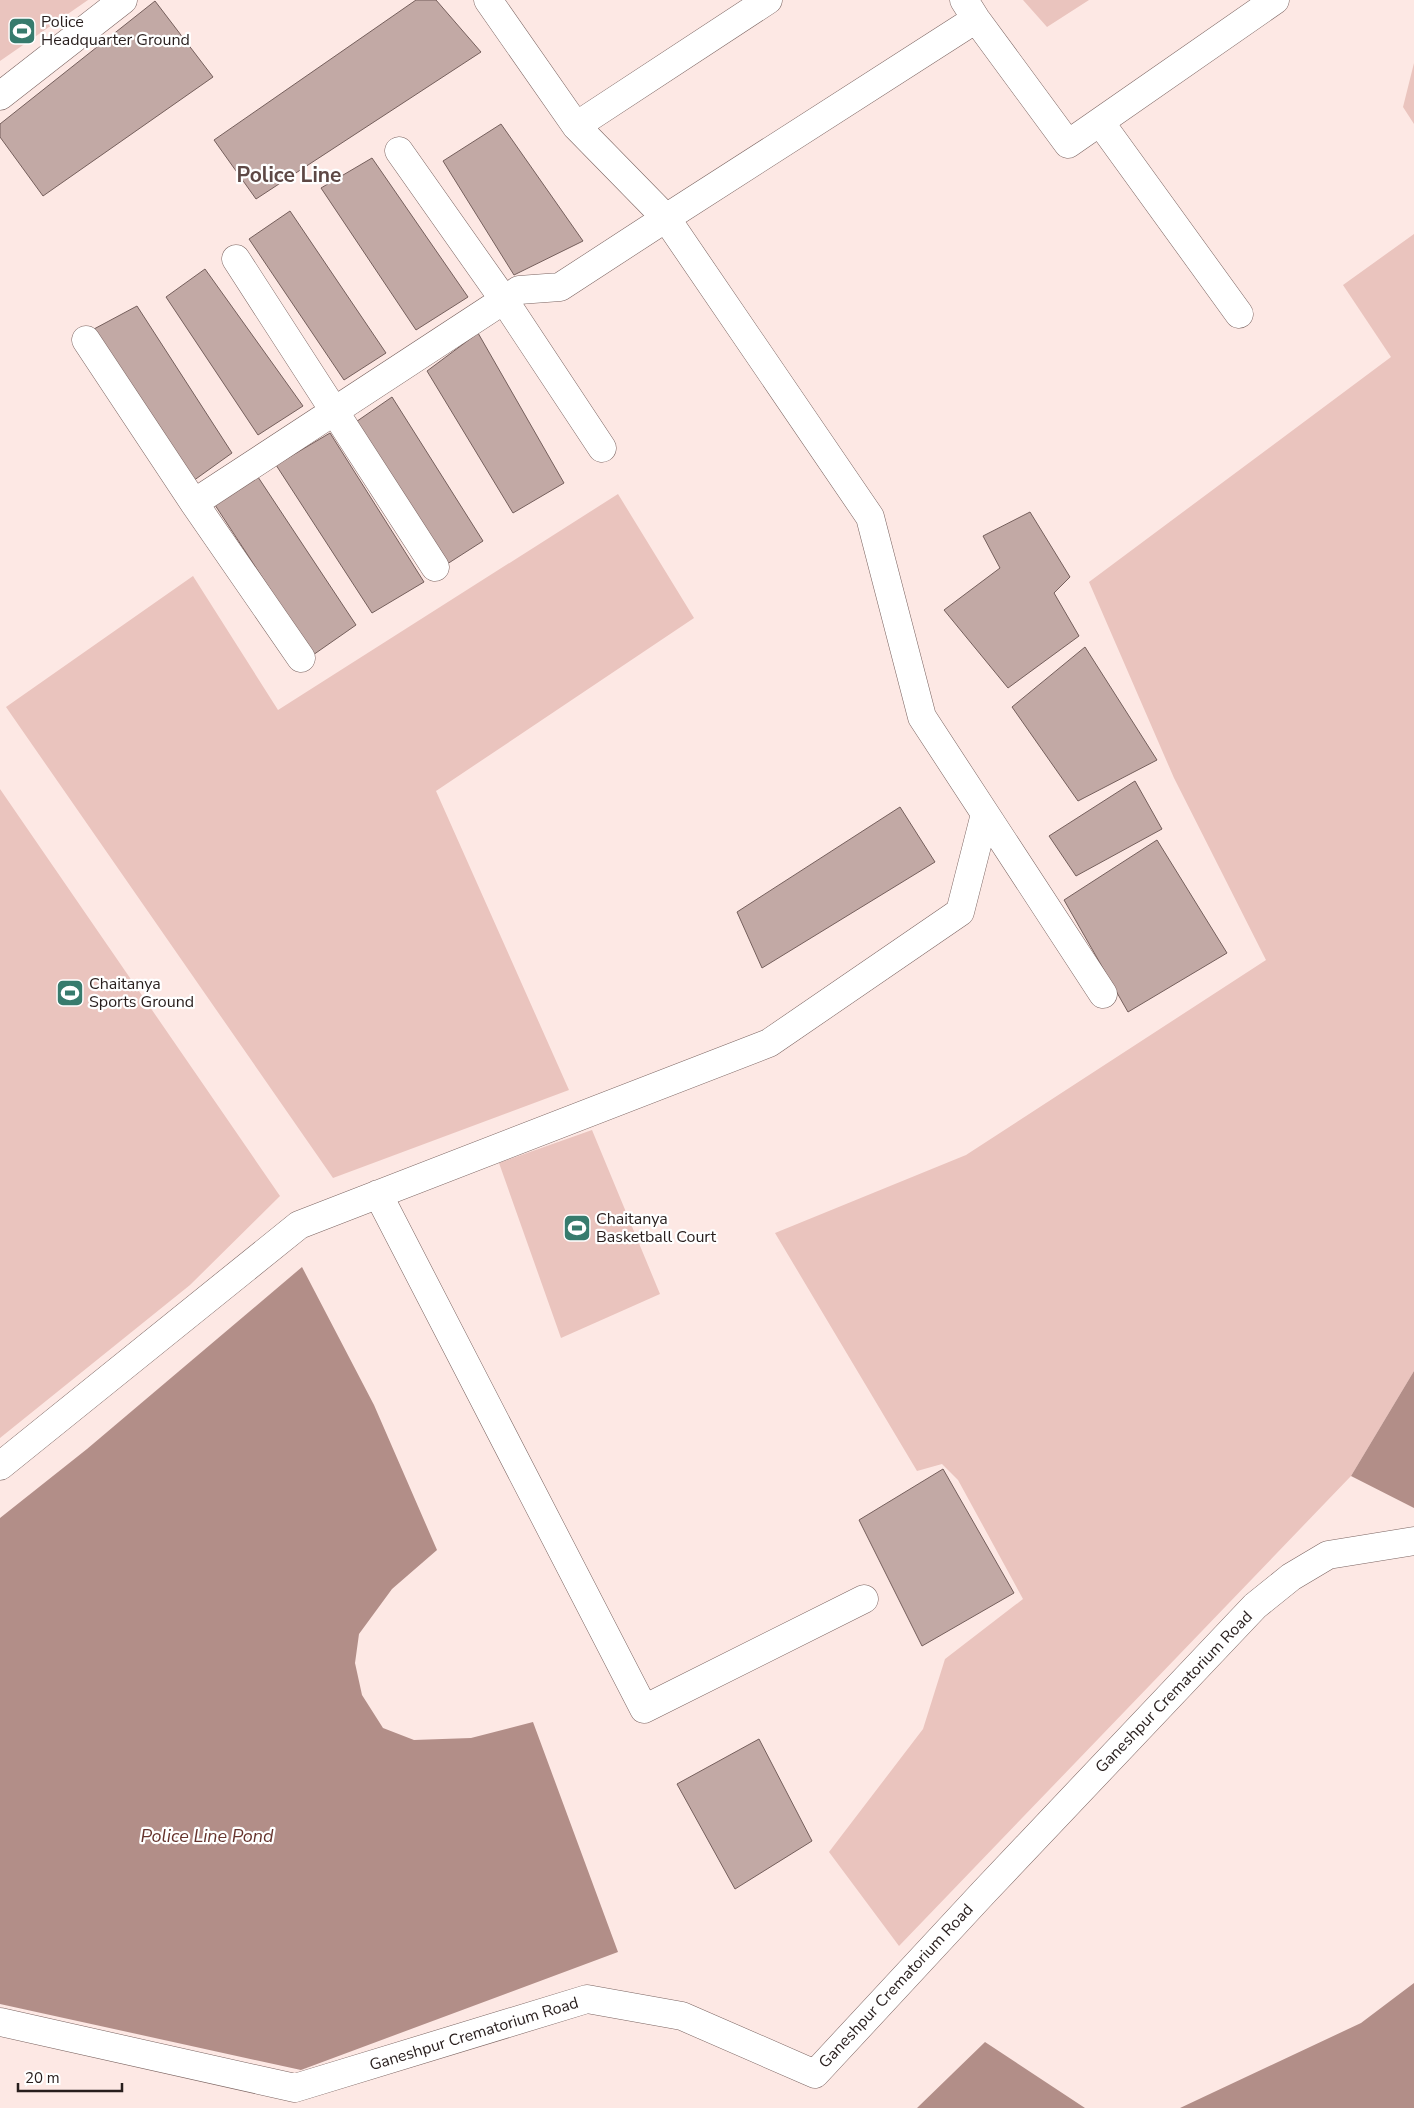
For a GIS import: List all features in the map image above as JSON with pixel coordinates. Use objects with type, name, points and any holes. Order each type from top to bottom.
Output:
[{"type":"street","points":[[0,96],[123,0]]},
{"type":"street","points":[[488,0],[576,126],[666,218],[870,517],[922,717],[1103,994]]},
{"type":"street","points":[[576,126],[768,0]]},
{"type":"street","points":[[194,503],[519,290],[560,288],[666,218],[970,9],[1068,144],[1275,0]]},
{"type":"street","points":[[1100,122],[1239,314]]},
{"type":"street","points":[[399,151],[504,300],[602,448]]},
{"type":"street","points":[[236,259],[434,567]]},
{"type":"street","points":[[86,340],[194,503],[301,658]]},
{"type":"street","points":[[0,1466],[299,1225],[769,1043],[960,912],[985,814]]},
{"type":"street","points":[[378,1194],[644,1709],[864,1599]]},
{"type":"street","name":"Ganeshpur Crematorium Road","points":[[0,2022],[295,2088],[588,1999],[682,2016],[815,2074],[984,1892],[1255,1606],[1291,1577],[1328,1555],[1414,1541]]},
{"type":"shaded area","name":"Police Headquarter Ground","points":[[0,0],[88,0],[0,61]]},
{"type":"shaded area","points":[[1023,0],[1089,0],[1047,27]]},
{"type":"shaded area","points":[[1414,63],[1414,124],[1403,107]]},
{"type":"shaded area","points":[[1414,234],[1414,1371],[1351,1476],[899,1946],[829,1852],[923,1729],[945,1659],[1023,1599],[958,1480],[942,1464],[917,1471],[775,1233],[966,1155],[1266,960],[1174,778],[1089,582],[1391,357],[1343,285]]},
{"type":"shaded area","points":[[618,494],[694,618],[436,791],[569,1090],[333,1178],[6,707],[193,576],[278,710]]},
{"type":"shaded area","name":"Chaitanya Sports Ground","points":[[0,789],[280,1196],[190,1285],[0,1438]]},
{"type":"shaded area","name":"Chaitanya Basketball Court","points":[[592,1130],[660,1294],[561,1338],[499,1163]]},
{"type":"water","name":"Police Line Pond","points":[[302,1267],[374,1405],[437,1550],[392,1589],[359,1634],[355,1663],[362,1695],[383,1728],[414,1740],[471,1738],[533,1722],[618,1952],[301,2070],[0,2004],[0,1518],[87,1449]]},
{"type":"water","points":[[1414,1371],[1414,1508],[1351,1476]]},
{"type":"water","points":[[1414,1983],[1414,2108],[1180,2108],[1361,2023]]},
{"type":"water","points":[[985,2042],[1085,2108],[917,2108]]},
{"type":"building","points":[[416,0],[436,0],[481,52],[256,199],[214,140]]},
{"type":"building","points":[[155,1],[213,77],[43,196],[0,137],[0,124]]},
{"type":"building","points":[[501,124],[583,241],[514,275],[443,161]]},
{"type":"building","points":[[372,158],[468,297],[416,330],[321,188]]},
{"type":"building","points":[[290,211],[386,353],[344,380],[249,239]]},
{"type":"building","points":[[205,269],[303,406],[258,435],[166,297]]},
{"type":"building","points":[[137,306],[232,453],[193,481],[94,329]]},
{"type":"building","points":[[478,333],[564,483],[513,513],[427,371]]},
{"type":"building","points":[[392,397],[483,541],[444,566],[350,426]]},
{"type":"building","points":[[330,433],[424,582],[372,613],[276,465]]},
{"type":"building","points":[[256,474],[356,625],[313,655],[215,505]]},
{"type":"building","points":[[1030,512],[1070,577],[1054,593],[1079,636],[1008,688],[944,610],[1000,568],[983,536]]},
{"type":"building","points":[[1085,647],[1157,760],[1078,801],[1012,707]]},
{"type":"building","points":[[1135,781],[1162,829],[1076,876],[1049,836]]},
{"type":"building","points":[[900,807],[935,862],[762,968],[737,912]]},
{"type":"building","points":[[1157,840],[1227,953],[1128,1012],[1064,900]]},
{"type":"building","points":[[943,1469],[1014,1593],[922,1646],[859,1520]]},
{"type":"building","points":[[759,1739],[812,1841],[735,1889],[677,1784]]},
{"type":"place","name":"Police Headquarter Ground","points":[[22,31]]},
{"type":"place","name":"Chaitanya Sports Ground","points":[[70,993]]},
{"type":"place","name":"Chaitanya Basketball Court","points":[[577,1228]]},
{"type":"district","name":"Police Line","points":[[289,175]]}]
